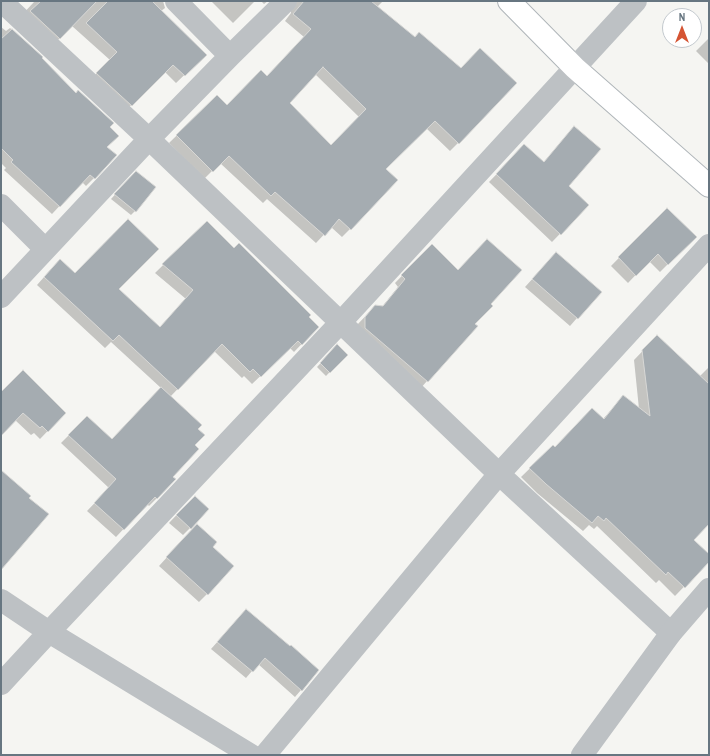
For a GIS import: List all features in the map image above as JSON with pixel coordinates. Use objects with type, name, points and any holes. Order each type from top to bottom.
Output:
[{"type":"main road","points":[[509,1],[575,68],[709,186]]},
{"type":"street","points":[[176,1],[230,56]]},
{"type":"street","points":[[1,297],[149,139],[286,1]]},
{"type":"street","points":[[1,684],[341,322],[636,1]]},
{"type":"street","points":[[2,2],[149,139],[499,474],[670,633]]},
{"type":"street","points":[[1,205],[45,249]]},
{"type":"street","points":[[265,755],[499,474],[709,245]]},
{"type":"street","points":[[582,755],[670,633],[709,589]]},
{"type":"street","points":[[1,600],[49,632],[251,755]]},
{"type":"building","points":[[41,1],[97,1],[60,39],[30,11]]},
{"type":"building","points":[[108,1],[152,1],[207,55],[185,76],[173,65],[132,106],[96,73],[117,52],[86,23]]},
{"type":"building","points":[[304,1],[371,1],[415,37],[419,32],[461,68],[480,48],[517,83],[459,144],[435,121],[386,169],[398,180],[351,230],[339,219],[325,236],[275,192],[271,196],[229,156],[213,172],[176,135],[217,95],[227,105],[261,70],[267,76],[311,29],[293,14]],"holes":[[[323,67],[366,109],[331,145],[290,103]]]},
{"type":"building","points":[[12,29],[43,57],[42,58],[76,93],[78,90],[114,123],[110,127],[119,136],[107,147],[117,155],[95,179],[90,175],[60,207],[11,162],[13,160],[1,148],[1,39]]},
{"type":"building","points":[[574,126],[601,149],[569,186],[589,205],[561,235],[496,174],[524,144],[544,162]]},
{"type":"building","points":[[136,171],[156,187],[136,212],[114,194]]},
{"type":"building","points":[[667,208],[697,237],[668,265],[658,254],[636,276],[618,257]]},
{"type":"building","points":[[128,219],[159,249],[119,289],[160,327],[193,290],[162,264],[207,221],[234,248],[239,243],[311,315],[309,317],[319,327],[302,345],[298,341],[261,377],[253,369],[250,372],[222,344],[178,390],[119,335],[113,341],[44,277],[60,259],[75,273]]},
{"type":"building","points":[[487,239],[522,270],[491,304],[493,306],[475,324],[478,326],[428,382],[365,328],[365,317],[375,305],[383,306],[405,279],[401,275],[432,244],[458,270]]},
{"type":"building","points":[[556,252],[602,292],[578,319],[532,279]]},
{"type":"building","points":[[657,335],[709,384],[709,524],[694,540],[709,554],[709,562],[685,588],[668,572],[666,575],[606,518],[604,521],[598,516],[592,523],[529,468],[553,445],[555,447],[592,408],[604,419],[623,395],[650,416],[642,350]]},
{"type":"building","points":[[337,344],[348,355],[330,373],[320,363]]},
{"type":"building","points":[[23,370],[66,413],[48,432],[42,426],[40,428],[23,413],[1,436],[1,392]]},
{"type":"building","points":[[161,387],[202,425],[198,429],[205,435],[195,445],[199,449],[173,477],[176,479],[157,499],[155,497],[124,530],[94,503],[116,479],[68,435],[87,416],[112,439]]},
{"type":"building","points":[[1,470],[31,496],[29,498],[49,514],[1,570]]},
{"type":"building","points":[[195,496],[209,509],[191,529],[176,515]]},
{"type":"building","points":[[197,524],[217,542],[213,547],[234,566],[208,595],[166,557]]},
{"type":"building","points":[[246,609],[290,646],[291,645],[319,670],[302,691],[265,658],[253,672],[217,642]]}]
